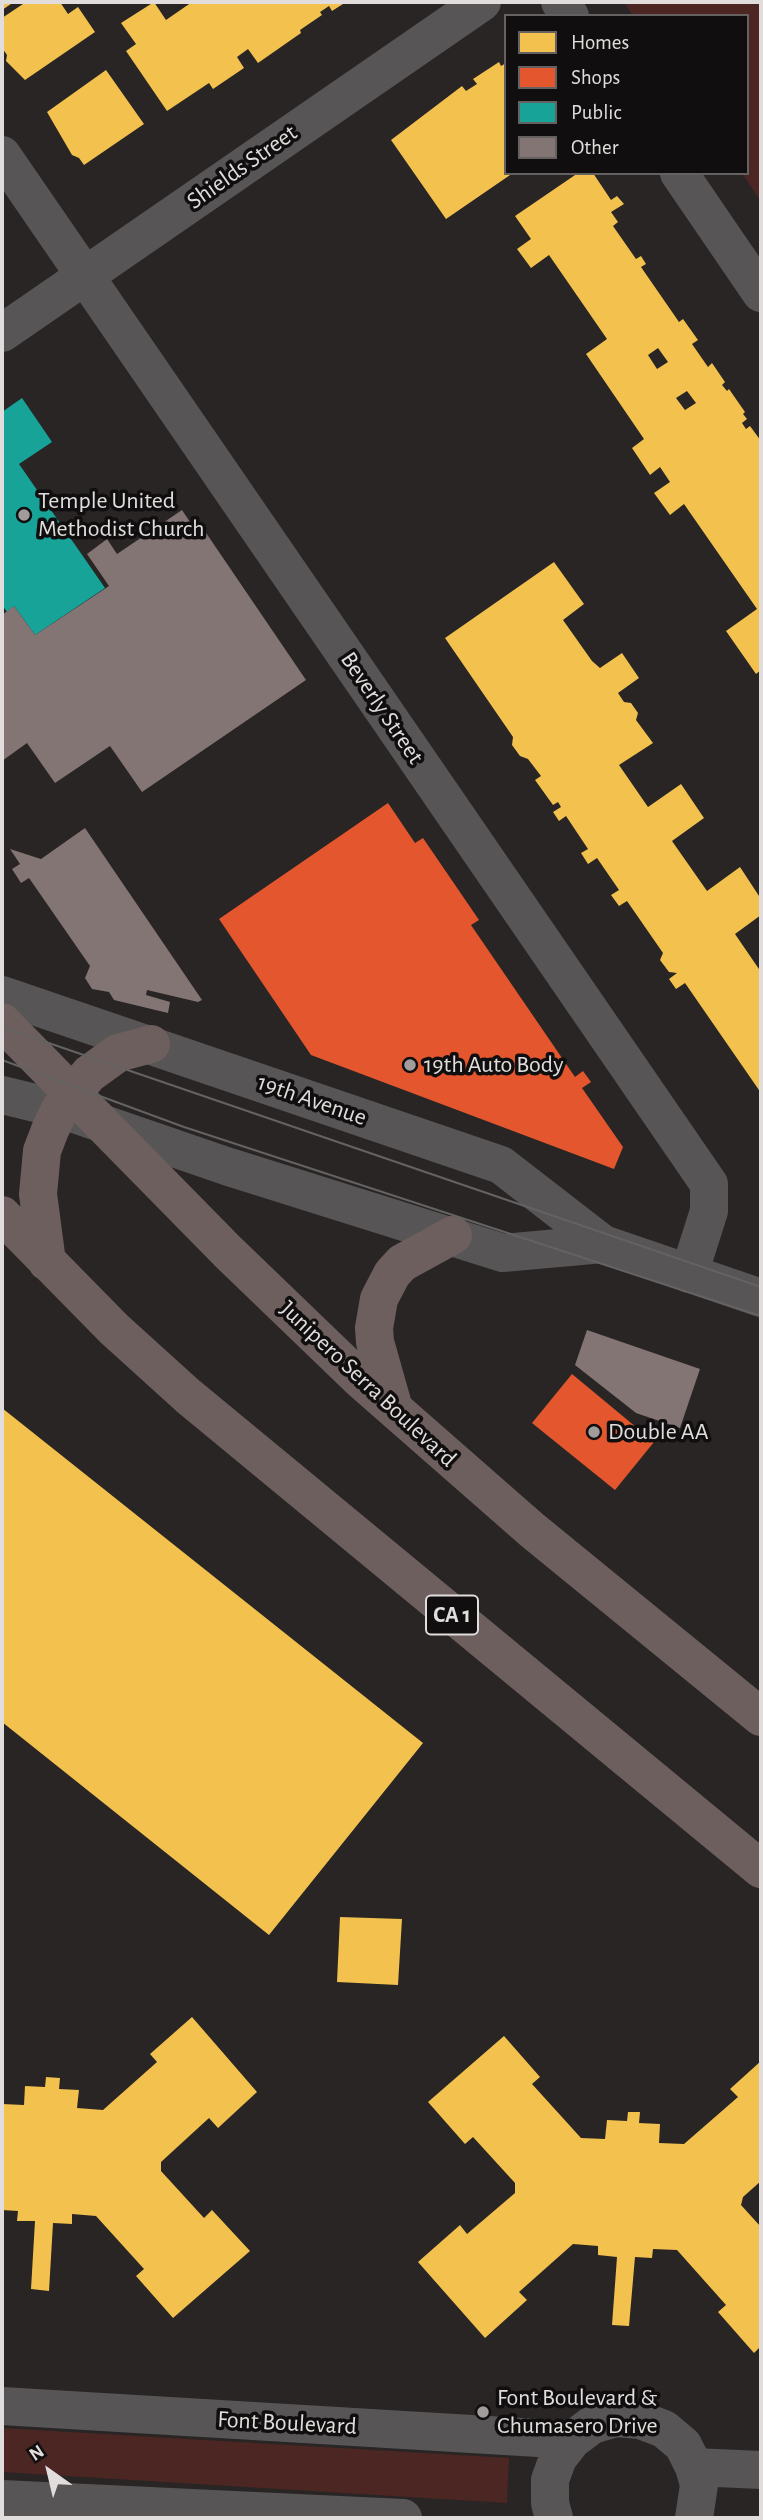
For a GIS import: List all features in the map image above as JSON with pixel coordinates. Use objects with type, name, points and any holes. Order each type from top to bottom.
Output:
[{"type":"highway","name":"Junipero Serra Boulevard","points":[[2,1022],[66,1101],[102,1123],[261,1285],[395,1411],[532,1530],[761,1717]]},
{"type":"highway","points":[[47,1262],[39,1215],[39,1170],[46,1140],[66,1101],[89,1074],[111,1058],[134,1047],[151,1044]]},
{"type":"highway","name":"CA 1","points":[[2,1215],[47,1262],[188,1396],[761,1869]]},
{"type":"highway","points":[[395,1411],[375,1342],[374,1328],[379,1299],[392,1274],[402,1263],[453,1235]]},
{"type":"street","name":"Shields Street","points":[[2,333],[482,2]]},
{"type":"street","name":"Beverly Street","points":[[2,155],[709,1184],[709,1211],[689,1273]]},
{"type":"street","points":[[680,175],[761,293]]},
{"type":"street","name":"19th Avenue","points":[[2,995],[500,1165],[603,1244],[761,1298]]},
{"type":"street","points":[[2,1096],[66,1101]]},
{"type":"street","name":"19th Avenue","points":[[102,1123],[226,1166],[503,1252],[603,1244]]},
{"type":"street","name":"Font Boulevard","points":[[2,2406],[572,2440]]},
{"type":"street","points":[[554,2518],[550,2503],[550,2480],[558,2458],[572,2440],[592,2425],[616,2418],[640,2420],[664,2429],[683,2445],[699,2485],[694,2518]]},
{"type":"street","points":[[694,2467],[761,2470]]},
{"type":"street","points":[[2,2499],[403,2518]]},
{"type":"shaded area","points":[[624,2],[761,2],[761,202],[743,175],[749,175],[749,14],[632,14]]},
{"type":"shaded area","points":[[2,2428],[509,2458],[507,2503],[2,2472]]},
{"type":"building: Homes","points":[[2,2],[14,2],[2,10]]},
{"type":"building: Homes","points":[[26,2],[60,2],[68,14],[78,7],[95,32],[25,80],[6,61],[7,55],[2,48],[2,18]]},
{"type":"building: Homes","points":[[154,2],[166,20],[192,2],[343,4],[332,11],[329,6],[320,12],[322,15],[300,30],[301,33],[258,63],[248,49],[237,57],[244,68],[213,89],[209,83],[167,111],[126,51],[136,44],[121,23]]},
{"type":"building: Homes","points":[[499,62],[501,66],[504,64],[504,175],[510,175],[446,219],[391,140],[462,86],[466,91],[477,84],[473,79]]},
{"type":"building: Homes","points":[[106,70],[144,124],[84,165],[79,158],[72,155],[47,112]]},
{"type":"building: Homes","points":[[575,175],[594,175],[611,200],[617,196],[624,204],[611,212],[618,222],[613,226],[636,259],[641,256],[646,264],[641,267],[679,322],[683,319],[698,340],[692,344],[708,367],[712,363],[725,382],[722,385],[727,391],[729,389],[745,412],[743,414],[747,419],[742,423],[746,429],[750,426],[761,441],[761,670],[756,674],[726,631],[757,609],[684,504],[670,515],[654,493],[670,482],[660,467],[650,475],[632,448],[644,439],[586,354],[607,339],[549,255],[531,268],[517,249],[531,239],[515,216]],"holes":[[[658,348],[668,362],[657,369],[648,355]],[[687,391],[696,403],[685,410],[676,398]]]},
{"type":"building: Homes","points":[[554,562],[584,604],[563,620],[592,661],[600,668],[622,653],[639,678],[618,693],[624,702],[631,703],[638,713],[636,720],[653,743],[619,765],[648,807],[681,784],[704,818],[672,841],[707,891],[740,867],[761,899],[761,915],[735,934],[761,972],[761,1093],[685,983],[676,989],[669,979],[677,973],[669,972],[660,960],[663,953],[627,901],[619,906],[611,895],[619,890],[597,858],[588,864],[581,853],[588,849],[566,816],[559,821],[553,812],[561,807],[558,802],[553,805],[535,780],[541,776],[528,759],[520,756],[512,745],[513,737],[445,638]]},
{"type":"building: Homes","points":[[2,1408],[423,1743],[269,1935],[2,1722]]},
{"type":"building: Homes","points":[[340,1917],[402,1919],[398,1985],[337,1982]]},
{"type":"building: Homes","points":[[192,2017],[257,2092],[218,2128],[209,2118],[161,2162],[161,2171],[204,2218],[212,2210],[250,2251],[173,2318],[136,2276],[144,2269],[96,2216],[72,2214],[72,2224],[53,2223],[49,2291],[31,2289],[35,2221],[17,2221],[18,2211],[2,2210],[2,2104],[24,2105],[25,2086],[45,2087],[46,2077],[60,2078],[59,2089],[79,2090],[77,2108],[103,2110],[157,2062],[150,2054]]},
{"type":"building: Homes","points":[[504,2036],[540,2077],[532,2084],[581,2138],[605,2139],[607,2120],[627,2121],[628,2112],[640,2112],[639,2123],[660,2124],[659,2143],[684,2144],[738,2097],[730,2089],[761,2061],[761,2181],[743,2197],[741,2205],[761,2227],[761,2346],[754,2353],[718,2312],[726,2305],[677,2250],[653,2249],[652,2258],[635,2257],[629,2326],[612,2325],[617,2257],[598,2255],[598,2246],[573,2244],[519,2292],[527,2300],[485,2338],[418,2262],[460,2225],[467,2234],[515,2193],[515,2183],[473,2137],[465,2144],[428,2102]]},
{"type":"building: Shops","points":[[388,803],[415,843],[423,838],[479,920],[471,925],[575,1077],[583,1071],[591,1082],[582,1088],[623,1147],[614,1169],[311,1055],[219,919]]},
{"type":"building: Shops","points":[[572,1374],[654,1442],[615,1490],[532,1423]]},
{"type":"building: Public","points":[[22,398],[52,442],[19,464],[105,588],[35,635],[14,606],[7,612],[2,605],[2,412]]},
{"type":"building: Other","points":[[182,510],[194,528],[200,524],[306,680],[142,792],[110,746],[55,783],[27,743],[2,761],[2,615],[14,606],[35,635],[109,586],[87,554],[107,539],[117,554]]},
{"type":"building: Other","points":[[85,828],[202,1000],[198,1002],[147,990],[146,995],[170,1002],[168,1013],[114,1000],[109,992],[92,989],[85,978],[90,966],[29,878],[21,883],[12,869],[20,864],[10,849],[41,859]]},
{"type":"building: Other","points":[[587,1330],[700,1369],[680,1428],[636,1413],[575,1365]]},
{"type":"tram line","points":[[2,1027],[761,1287]]},
{"type":"tram line","points":[[2,1060],[184,1127],[761,1316]]},
{"type":"place","name":"Temple United Methodist Church","points":[[24,515]]},
{"type":"place","name":"19th Auto Body","points":[[410,1065]]},
{"type":"place","name":"Double AA","points":[[594,1432]]},
{"type":"place","name":"Font Boulevard & Chumasero Drive","points":[[483,2412]]}]
